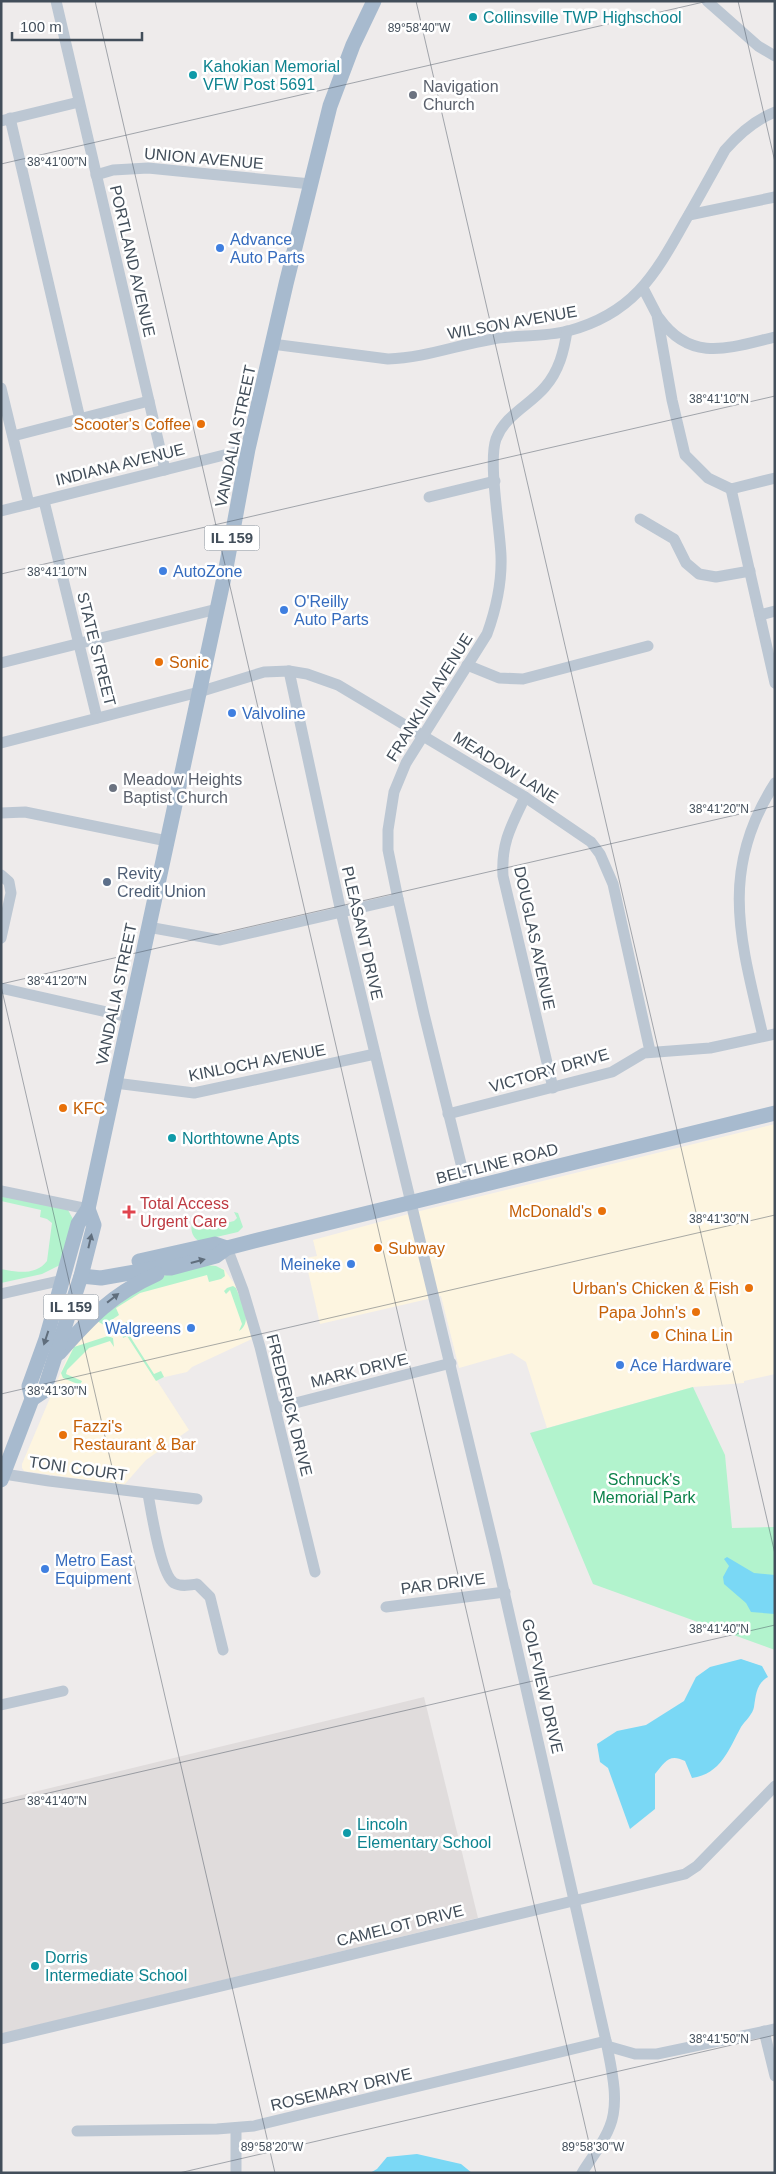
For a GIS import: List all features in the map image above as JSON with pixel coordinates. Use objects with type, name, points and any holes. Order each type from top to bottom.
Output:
[{"type":"main road","name":"VANDALIA STREET","points":[[2,1477],[32,1399],[29,1386],[63,1280],[78,1224],[88,1209],[217,609],[248,449],[272,344],[330,106],[340,76],[374,1]]},
{"type":"main road","name":"BELTLINE ROAD","points":[[81,1276],[101,1278],[158,1268],[171,1268],[216,1256],[227,1248],[775,1113]]},
{"type":"main road","name":"VANDALIA STREET","points":[[32,1399],[44,1391],[81,1276],[94,1225],[88,1209]]},
{"type":"main road","name":"BELTLINE ROAD","points":[[63,1280],[81,1276],[98,1268],[160,1257],[215,1244],[227,1248]]},
{"type":"main road","points":[[55,1358],[90,1319],[120,1292],[171,1268]]},
{"type":"street","name":"PORTLAND AVENUE","points":[[56,1],[164,470]]},
{"type":"street","points":[[707,1],[758,46],[775,56]]},
{"type":"street","points":[[79,102],[6,120],[80,419]]},
{"type":"street","name":"WILSON AVENUE","points":[[272,344],[388,359],[424,356],[492,339],[567,331],[593,322],[616,310],[643,288],[660,267],[728,146],[753,124],[775,112]]},
{"type":"street","name":"UNION AVENUE","points":[[96,175],[113,170],[148,168],[311,184]]},
{"type":"street","points":[[688,215],[775,197]]},
{"type":"street","points":[[643,288],[657,315],[671,334],[683,341],[706,348],[729,348],[775,337]]},
{"type":"street","points":[[657,315],[672,400],[685,455],[708,478],[731,489],[775,478]]},
{"type":"street","name":"FRANKLIN AVENUE","points":[[467,1188],[398,899],[388,850],[389,811],[399,777],[423,735],[487,634],[498,594],[501,559],[493,452],[500,430],[507,421],[545,387],[561,359],[567,331]]},
{"type":"street","points":[[1,388],[29,504]]},
{"type":"street","points":[[13,436],[149,401]]},
{"type":"street","name":"INDIANA AVENUE","points":[[1,511],[248,449]]},
{"type":"street","points":[[429,497],[495,481]]},
{"type":"street","points":[[731,489],[775,683]]},
{"type":"street","name":"STATE STREET","points":[[44,501],[97,718]]},
{"type":"street","points":[[640,519],[674,539],[686,563],[699,574],[716,577],[750,571]]},
{"type":"street","points":[[1,663],[217,609]]},
{"type":"street","points":[[760,615],[775,611]]},
{"type":"street","points":[[467,665],[499,678],[524,679],[648,646]]},
{"type":"street","name":"MEADOW LANE","points":[[1,743],[199,692],[264,672],[289,671],[307,674],[338,685],[525,798],[591,842],[608,870],[613,884],[650,1051]]},
{"type":"street","name":"PLEASANT DRIVE","points":[[289,671],[341,912],[412,1202]]},
{"type":"street","points":[[769,1035],[743,938],[738,901],[739,876],[750,830],[764,800],[775,783]]},
{"type":"street","name":"DOUGLAS AVENUE","points":[[525,798],[506,834],[503,850],[503,876],[552,1088]]},
{"type":"street","points":[[1,813],[25,812],[167,841]]},
{"type":"street","points":[[1,938],[11,893],[5,879]]},
{"type":"street","points":[[148,928],[220,940],[398,899]]},
{"type":"street","points":[[1,988],[129,1016]]},
{"type":"street","name":"VICTORY DRIVE","points":[[448,1114],[612,1072],[650,1051],[710,1048],[769,1035]]},
{"type":"street","name":"KINLOCH AVENUE","points":[[115,1083],[194,1093],[375,1054]]},
{"type":"street","points":[[1,1191],[88,1209]]},
{"type":"street","name":"GOLFVIEW DRIVE","points":[[412,1202],[451,1363],[607,2043],[614,2114],[606,2135],[582,2173]]},
{"type":"street","name":"FREDERICK DRIVE","points":[[227,1248],[245,1298],[276,1408],[315,1572]]},
{"type":"street","points":[[1,1294],[63,1280]]},
{"type":"street","name":"MARK DRIVE","points":[[276,1408],[451,1363]]},
{"type":"street","name":"TONI COURT","points":[[2,1477],[198,1499]]},
{"type":"street","name":"TONI COURT","points":[[148,1494],[154,1527],[168,1577],[177,1584],[197,1584],[208,1594],[223,1650]]},
{"type":"street","name":"PAR DRIVE","points":[[386,1607],[504,1592]]},
{"type":"street","points":[[1,1705],[62,1692]]},
{"type":"street","name":"CAMELOT DRIVE","points":[[1,2039],[691,1871],[775,1786]]},
{"type":"street","points":[[607,2043],[635,2054],[657,2054],[771,2032],[775,2076]]},
{"type":"street","name":"ROSEMARY DRIVE","points":[[77,2131],[236,2128],[325,2110],[607,2043]]},
{"type":"street","points":[[236,2128],[236,2173]]},
{"type":"shaded area","points":[[775,1124],[775,1374],[744,1381],[744,1383],[693,1387],[547,1428],[526,1362],[512,1353],[459,1368],[441,1296],[320,1324],[305,1258],[317,1256],[313,1240],[420,1211]]},
{"type":"shaded area","points":[[207,1264],[224,1269],[236,1286],[254,1338],[192,1367],[187,1372],[156,1379],[189,1430],[146,1460],[124,1485],[24,1471],[22,1464],[66,1360],[73,1348],[116,1299],[166,1274]]},
{"type":"shaded area","points":[[424,1697],[478,1918],[1,2034],[1,1800]]},
{"type":"green space","points":[[1,1195],[68,1210],[74,1221],[62,1264],[42,1274],[1,1283],[1,1269],[19,1272],[32,1271],[47,1261],[52,1223],[40,1217],[41,1210],[1,1201]]},
{"type":"green space","points":[[234,1212],[238,1213],[243,1227],[238,1232],[199,1241],[192,1234],[192,1224],[199,1230],[234,1221],[237,1218]]},
{"type":"green space","points":[[206,1265],[216,1266],[224,1270],[225,1276],[209,1282],[207,1275],[140,1293],[116,1308],[119,1315],[104,1325],[97,1321],[147,1283],[166,1275]]},
{"type":"green space","points":[[233,1286],[236,1288],[241,1299],[246,1317],[246,1322],[239,1331],[242,1324],[230,1290],[226,1294],[224,1291]]},
{"type":"green space","points":[[126,1322],[129,1323],[124,1327],[154,1374],[161,1371],[164,1377],[156,1381],[127,1336],[123,1338],[121,1329]]},
{"type":"green space","points":[[108,1336],[113,1338],[114,1347],[110,1341],[89,1348],[67,1370],[66,1374],[82,1381],[80,1385],[63,1378],[61,1373],[74,1347]]},
{"type":"green space","name":"Schnuck's Memorial Park","points":[[693,1387],[725,1455],[732,1528],[775,1527],[775,1650],[593,1584],[530,1433]]},
{"type":"water","points":[[727,1557],[754,1573],[775,1575],[775,1614],[751,1612],[746,1603],[724,1584],[723,1577],[729,1566],[724,1559]]},
{"type":"water","points":[[741,1659],[762,1666],[768,1677],[759,1686],[752,1712],[741,1727],[728,1752],[717,1766],[702,1776],[692,1778],[685,1761],[675,1758],[668,1760],[655,1774],[655,1809],[630,1829],[608,1768],[600,1762],[597,1744],[617,1731],[646,1725],[684,1701],[696,1677],[710,1667]]},
{"type":"water","points":[[417,2154],[461,2164],[472,2173],[370,2173],[377,2169],[387,2157]]},
{"type":"place","name":"Collinsville TWP Highschool","points":[[473,17]]},
{"type":"place","name":"Kahokian Memorial VFW Post 5691","points":[[193,75]]},
{"type":"place","name":"Navigation Church","points":[[413,95]]},
{"type":"place","name":"Advance Auto Parts","points":[[220,248]]},
{"type":"place","name":"Scooter's Coffee","points":[[201,424]]},
{"type":"place","name":"AutoZone","points":[[163,571]]},
{"type":"place","name":"O'Reilly Auto Parts","points":[[284,610]]},
{"type":"place","name":"Sonic","points":[[159,662]]},
{"type":"place","name":"Valvoline","points":[[232,713]]},
{"type":"place","name":"Meadow Heights Baptist Church","points":[[113,788]]},
{"type":"place","name":"Revity Credit Union","points":[[107,882]]},
{"type":"place","name":"KFC","points":[[63,1108]]},
{"type":"place","name":"Northtowne Apts","points":[[172,1138]]},
{"type":"place","name":"McDonald's","points":[[602,1211]]},
{"type":"place","name":"Total Access Urgent Care","points":[[129,1212]]},
{"type":"place","name":"Subway","points":[[378,1248]]},
{"type":"place","name":"Meineke","points":[[351,1264]]},
{"type":"place","name":"Urban's Chicken & Fish","points":[[749,1288]]},
{"type":"place","name":"Papa John's","points":[[696,1312]]},
{"type":"place","name":"Walgreens","points":[[191,1328]]},
{"type":"place","name":"China Lin","points":[[655,1335]]},
{"type":"place","name":"Ace Hardware","points":[[620,1365]]},
{"type":"place","name":"Fazzi's Restaurant & Bar","points":[[63,1435]]},
{"type":"place","name":"Metro East Equipment","points":[[45,1569]]},
{"type":"place","name":"Lincoln Elementary School","points":[[347,1833]]},
{"type":"place","name":"Dorris Intermediate School","points":[[35,1966]]}]
